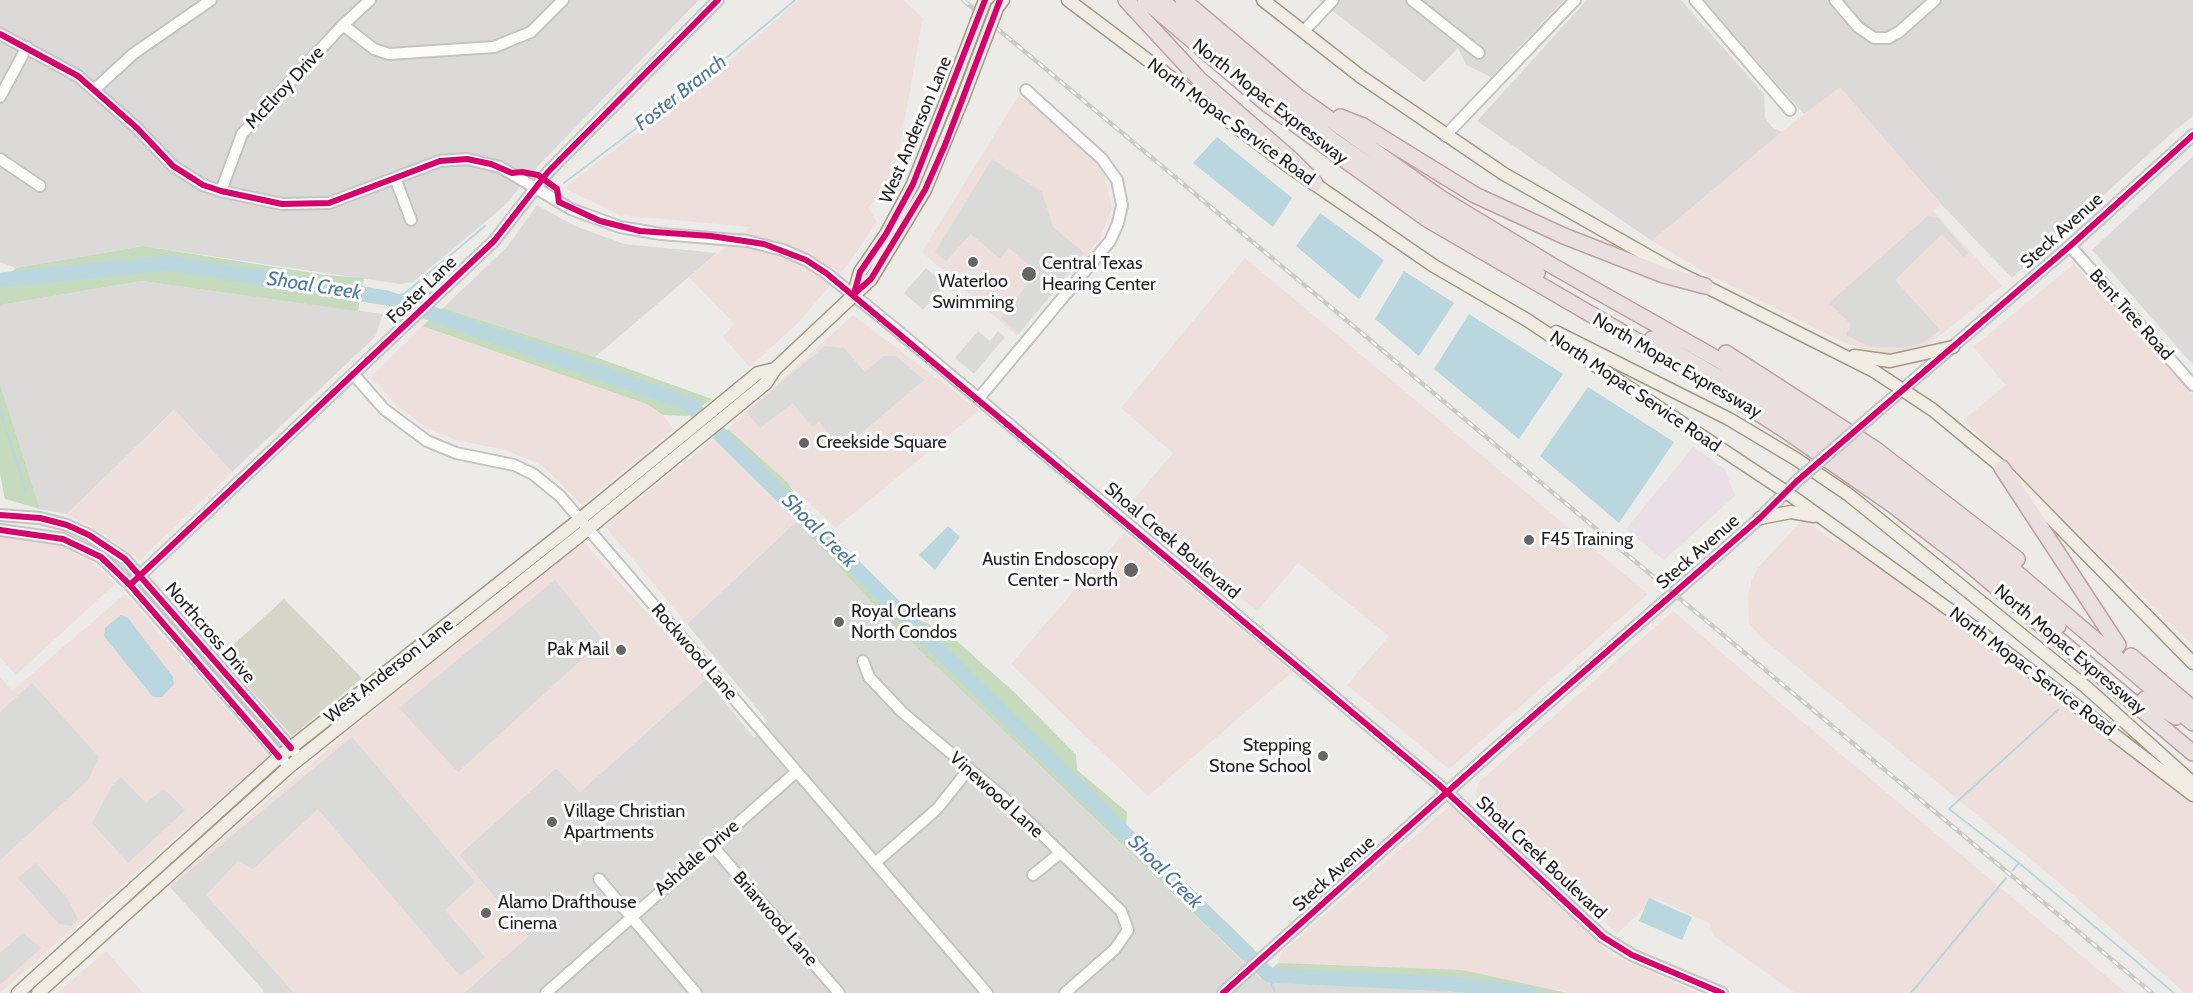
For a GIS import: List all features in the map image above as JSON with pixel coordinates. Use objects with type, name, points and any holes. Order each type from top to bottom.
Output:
[{"type":"highway","points":[[1126,0],[1200,80],[1315,183]]},
{"type":"highway","name":"North Mopac Expressway","points":[[1145,0],[1267,104],[1427,219],[1728,394],[1878,494],[1962,558],[2193,753]]},
{"type":"highway","points":[[1161,0],[1288,107],[1438,213],[1544,278],[1742,391],[1862,469],[1956,540],[2149,694],[2193,723]]},
{"type":"highway","points":[[1183,0],[1297,96],[1434,193],[1541,259],[1719,360],[1871,459],[1964,528],[2149,694],[2193,730]]},
{"type":"highway","name":"North Mopac Expressway","points":[[1199,0],[1290,78],[1340,117],[1495,223],[1747,365],[1856,436],[1986,532],[2193,709]]},
{"type":"highway","points":[[1340,117],[1363,126],[1475,195],[1586,244],[1664,275],[1705,286]]},
{"type":"highway","points":[[2002,468],[2118,645]]},
{"type":"highway","points":[[2149,694],[2193,740]]},
{"type":"main road","name":"West Anderson Lane","points":[[854,294],[860,272],[886,234],[913,184],[985,0]]},
{"type":"main road","name":"North Mopac Service Road","points":[[1068,0],[1190,94],[1434,266],[1527,320],[1786,492],[1972,626],[2193,795]]},
{"type":"main road","points":[[1263,0],[1445,136],[1559,208],[1705,286],[1844,354],[1903,389],[1966,435],[2002,468],[2193,663]]},
{"type":"main road","name":"West Anderson Lane","points":[[38,993],[289,767],[448,633],[721,411],[766,383],[775,369],[824,326],[854,294],[872,279],[925,190],[1000,3]]},
{"type":"main road","points":[[1527,320],[1559,333],[1729,419],[1827,480],[1879,518],[2041,649],[2193,783]]},
{"type":"main road","points":[[1844,354],[1890,361],[1953,347]]},
{"type":"main road","points":[[1760,518],[1791,512],[1818,517]]},
{"type":"main road","name":"West Anderson Lane","points":[[18,993],[279,757],[448,633]]},
{"type":"main road","points":[[177,869],[178,857],[209,829],[215,815]]},
{"type":"main road","points":[[127,895],[136,905]]},
{"type":"street","points":[[95,89],[133,54],[211,0]]},
{"type":"street","name":"McElroy Drive","points":[[221,191],[242,134],[343,25],[370,0]]},
{"type":"street","points":[[343,25],[374,49],[389,54],[494,47],[531,32],[563,0]]},
{"type":"street","name":"Foster Lane","points":[[130,585],[355,376],[494,241],[535,187],[718,0]]},
{"type":"street","points":[[1303,32],[1333,0]]},
{"type":"street","points":[[1412,0],[1479,53]]},
{"type":"street","points":[[1445,136],[1575,0]]},
{"type":"street","points":[[1695,0],[1790,110]]},
{"type":"street","points":[[1835,0],[1866,34],[1874,38],[1888,38],[1899,32],[1935,0]]},
{"type":"street","name":"Shoal Creek Boulevard","points":[[0,34],[54,61],[95,89],[173,166],[203,185],[221,191],[282,204],[314,205],[345,198],[440,161],[467,159],[500,167],[571,209],[620,226],[661,234],[747,241],[783,250],[806,260],[854,294],[1447,791],[1603,937],[1632,955],[1722,993]]},
{"type":"street","points":[[0,97],[27,47]]},
{"type":"street","points":[[979,398],[1110,241],[1118,224],[1122,205],[1117,180],[1102,159],[1026,90]]},
{"type":"street","name":"Steck Avenue","points":[[1224,993],[1447,791],[1760,518],[1797,481],[2070,246],[2193,135]]},
{"type":"street","points":[[0,159],[40,186]]},
{"type":"street","points":[[395,178],[411,220]]},
{"type":"street","name":"Bent Tree Road","points":[[2070,246],[2193,385]]},
{"type":"street","name":"Rockwood Lane","points":[[355,376],[384,409],[417,435],[442,449],[504,462],[533,474],[560,496],[795,773],[987,993]]},
{"type":"street","name":"Northcross Drive","points":[[0,515],[40,518],[78,530],[108,546],[140,577],[300,758]]},
{"type":"street","name":"Northcross Drive","points":[[0,530],[50,535],[74,543],[101,557],[130,585],[289,767]]},
{"type":"street","points":[[203,670],[213,659]]},
{"type":"street","name":"Vinewood Lane","points":[[863,661],[869,677],[902,712],[1003,797],[1059,854],[1121,911],[1128,930],[1115,949],[1065,993]]},
{"type":"street","points":[[875,864],[937,809],[969,770]]},
{"type":"street","name":"Ashdale Drive","points":[[546,993],[559,989],[630,917],[795,773]]},
{"type":"street","name":"Briarwood Lane","points":[[712,845],[839,993]]},
{"type":"street","points":[[1034,875],[1059,854]]},
{"type":"street","points":[[598,879],[696,993]]},
{"type":"shaded area","points":[[0,0],[699,0],[540,164],[503,207],[413,282],[400,284],[143,246],[16,268],[0,262]]},
{"type":"shaded area","points":[[798,0],[903,0],[923,18],[893,185],[868,207],[877,222],[849,263],[799,322],[750,367],[723,337],[734,324],[689,277],[750,227],[619,215],[564,188],[711,78]]},
{"type":"shaded area","points":[[1319,0],[1564,0],[1491,77],[1466,65],[1458,48],[1424,82]]},
{"type":"shaded area","points":[[1587,0],[1681,0],[1764,94],[1765,118],[1772,127],[1782,132],[1652,241],[1477,121]]},
{"type":"shaded area","points":[[1704,0],[2193,0],[2193,116],[2012,278],[1941,204],[1840,88],[1804,114]]},
{"type":"shaded area","points":[[1840,87],[1941,204],[1933,211],[2002,286],[1928,345],[1899,354],[1874,353],[1841,341],[1706,273],[1652,241],[1794,122]]},
{"type":"shaded area","points":[[1019,95],[1094,155],[1104,173],[1112,208],[1100,239],[1017,336],[922,252]]},
{"type":"shaded area","points":[[2193,156],[2193,365],[2092,250]]},
{"type":"shaded area","points":[[992,159],[1042,192],[1053,227],[1084,253],[1019,334],[1001,318],[1037,272],[1009,248],[1000,259],[971,234],[946,261],[935,252]]},
{"type":"shaded area","points":[[537,205],[575,226],[624,244],[717,253],[595,357],[443,308],[507,247]]},
{"type":"shaded area","points":[[1928,216],[1937,217],[1968,253],[1964,257],[1942,234],[1895,280],[1940,330],[1922,343],[1902,348],[1868,346],[1846,335],[1851,324],[1829,303]]},
{"type":"shaded area","points":[[1245,258],[1648,594],[1449,769],[1347,685],[1389,636],[1298,563],[1257,611],[1130,504],[1173,453],[1121,408]]},
{"type":"shaded area","points":[[2074,264],[2193,395],[2193,646],[1963,420],[2006,385],[1973,347]]},
{"type":"shaded area","points":[[926,268],[945,285],[923,310],[904,293]]},
{"type":"shaded area","points":[[142,281],[383,314],[375,337],[232,472],[174,410],[67,514],[40,509],[0,384],[0,305]]},
{"type":"shaded area","name":"Creekside Square","points":[[853,315],[979,410],[836,528],[728,429]]},
{"type":"shaded area","points":[[422,326],[648,404],[663,415],[674,429],[582,505],[542,465],[505,450],[456,440],[425,427],[398,407],[371,377]]},
{"type":"shaded area","points":[[978,331],[990,341],[998,331],[1005,337],[974,374],[955,358]]},
{"type":"shaded area","points":[[825,346],[844,348],[865,372],[884,356],[896,356],[924,380],[853,440],[834,440],[819,422],[812,427],[793,403],[760,428],[746,412]]},
{"type":"shaded area","points":[[175,410],[232,472],[140,560],[105,535],[67,514]]},
{"type":"shaded area","points":[[715,439],[797,521],[687,624],[605,526]]},
{"type":"shaded area","points":[[1693,447],[1725,469],[1735,496],[1664,560],[1626,529]]},
{"type":"shaded area","points":[[1803,519],[1833,541],[1854,547],[2193,804],[2193,993],[2185,993],[2056,880],[1763,639],[1749,624],[1748,596],[1752,579],[1758,568]]},
{"type":"shaded area","points":[[797,521],[885,617],[1261,979],[1477,993],[464,993],[528,936],[459,855],[556,768],[580,792],[706,679],[754,738],[767,721],[687,624]]},
{"type":"shaded area","points":[[1124,533],[1292,672],[1148,796],[1011,664]]},
{"type":"shaded area","points":[[0,537],[25,537],[59,545],[89,560],[116,583],[16,675],[0,657]]},
{"type":"shaded area","points":[[583,541],[706,679],[580,792],[556,768],[459,855],[528,937],[464,993],[262,993],[264,991],[170,887],[171,883],[352,729]]},
{"type":"shaded area","points":[[555,580],[603,640],[458,772],[399,708]]},
{"type":"shaded area","points":[[125,594],[268,756],[0,993],[0,677],[12,691]]},
{"type":"shaded area","points":[[284,599],[362,678],[292,736],[221,656]]},
{"type":"shaded area","points":[[1673,611],[2126,993],[1795,993],[1714,936],[1709,923],[1655,898],[1617,934],[1475,795],[1478,783]]},
{"type":"shaded area","points":[[32,683],[99,757],[88,780],[0,860],[0,712]]},
{"type":"shaded area","points":[[352,737],[475,882],[445,910],[485,957],[460,976],[318,809],[253,869],[238,861],[206,895],[294,993],[262,993],[264,991],[170,887]]},
{"type":"shaded area","points":[[121,777],[146,803],[164,789],[185,810],[128,863],[92,823],[112,786]]},
{"type":"shaded area","points":[[1452,804],[1611,955],[1699,993],[1568,993],[1560,990],[1278,963],[1281,953]]},
{"type":"shaded area","points":[[36,863],[67,898],[78,919],[71,926],[59,924],[18,878]]},
{"type":"shaded area","points":[[23,933],[41,948],[0,985],[0,953]]},
{"type":"shaded area","points":[[106,951],[143,993],[57,993]]},
{"type":"green space","points":[[143,246],[325,275],[364,278],[358,311],[142,281],[0,305],[0,277],[3,278],[16,268]]},
{"type":"green space","points":[[443,308],[595,357],[712,399],[687,416],[663,415],[647,404],[422,326]]},
{"type":"green space","points":[[0,384],[40,509],[5,499],[0,474]]},
{"type":"green space","points":[[728,429],[787,482],[812,519],[915,618],[948,633],[1016,694],[1076,755],[1077,770],[1127,812],[1126,826],[1254,949],[1242,960],[885,617],[797,521],[715,439]]},
{"type":"green space","points":[[1278,963],[1462,970],[1568,993],[1477,993],[1261,979]]},
{"type":"water","points":[[1217,137],[1292,198],[1273,227],[1193,163]]},
{"type":"water","points":[[1320,213],[1384,260],[1359,299],[1296,246]]},
{"type":"water","points":[[1404,271],[1454,303],[1419,356],[1375,319]]},
{"type":"water","points":[[1469,314],[1563,374],[1519,439],[1434,369]]},
{"type":"water","points":[[1588,387],[1674,442],[1619,523],[1540,456]]},
{"type":"water","points":[[948,526],[960,537],[935,570],[919,555]]},
{"type":"water","points":[[121,615],[128,618],[173,677],[174,684],[162,697],[153,697],[104,636],[105,628]]},
{"type":"water","points":[[1649,898],[1692,917],[1682,940],[1639,921]]},
{"type":"waterway","name":"Foster Branch","points":[[564,183],[700,80],[795,0]]},
{"type":"waterway","name":"Foster Branch","points":[[387,298],[404,294],[485,226]]},
{"type":"waterway","name":"Shoal Creek","points":[[0,280],[168,263],[387,298],[689,404],[1269,975],[1453,984],[1529,993]]},
{"type":"waterway","points":[[0,410],[26,492]]},
{"type":"waterway","points":[[2019,863],[1949,809],[2058,710]]},
{"type":"waterway","points":[[2013,870],[2019,863],[2174,993]]},
{"type":"waterway","points":[[1911,993],[2006,878]]},
{"type":"waterway","points":[[1269,975],[1275,993]]},
{"type":"railway","points":[[963,0],[2152,993]]},
{"type":"cycle path","points":[[130,585],[494,241],[548,172],[718,0]]},
{"type":"cycle path","points":[[854,294],[860,272],[886,234],[913,184],[985,0]]},
{"type":"cycle path","points":[[854,294],[871,279],[925,190],[945,145],[1000,0]]},
{"type":"cycle path","points":[[0,34],[78,76],[137,128],[173,166],[203,185],[221,191],[282,204],[329,203],[440,161],[467,159],[491,164],[512,173],[538,175],[557,189],[559,202]]},
{"type":"cycle path","points":[[1223,993],[1493,751],[1760,518],[1797,481],[2070,246],[2193,135]]},
{"type":"cycle path","points":[[559,202],[600,221],[640,231],[711,236],[764,244],[806,260],[826,273],[1438,784],[1603,937],[1632,955],[1722,993]]},
{"type":"cycle path","points":[[0,515],[40,518],[67,525],[89,535],[125,559],[291,748]]},
{"type":"cycle path","points":[[0,530],[63,539],[101,557],[130,585],[279,757]]},
{"type":"place","name":"Waterloo Swimming","points":[[973,262]]},
{"type":"place","name":"Central Texas Hearing Center","points":[[1029,274]]},
{"type":"place","name":"Creekside Square","points":[[804,443]]},
{"type":"place","name":"F45 Training","points":[[1529,540]]},
{"type":"place","name":"Austin Endoscopy Center - North","points":[[1131,570]]},
{"type":"place","name":"Royal Orleans North Condos","points":[[839,622]]},
{"type":"place","name":"Pak Mail","points":[[621,650]]},
{"type":"place","name":"Stepping Stone School","points":[[1323,756]]},
{"type":"place","name":"Village Christian Apartments","points":[[552,822]]},
{"type":"place","name":"Alamo Drafthouse Cinema","points":[[486,913]]}]
